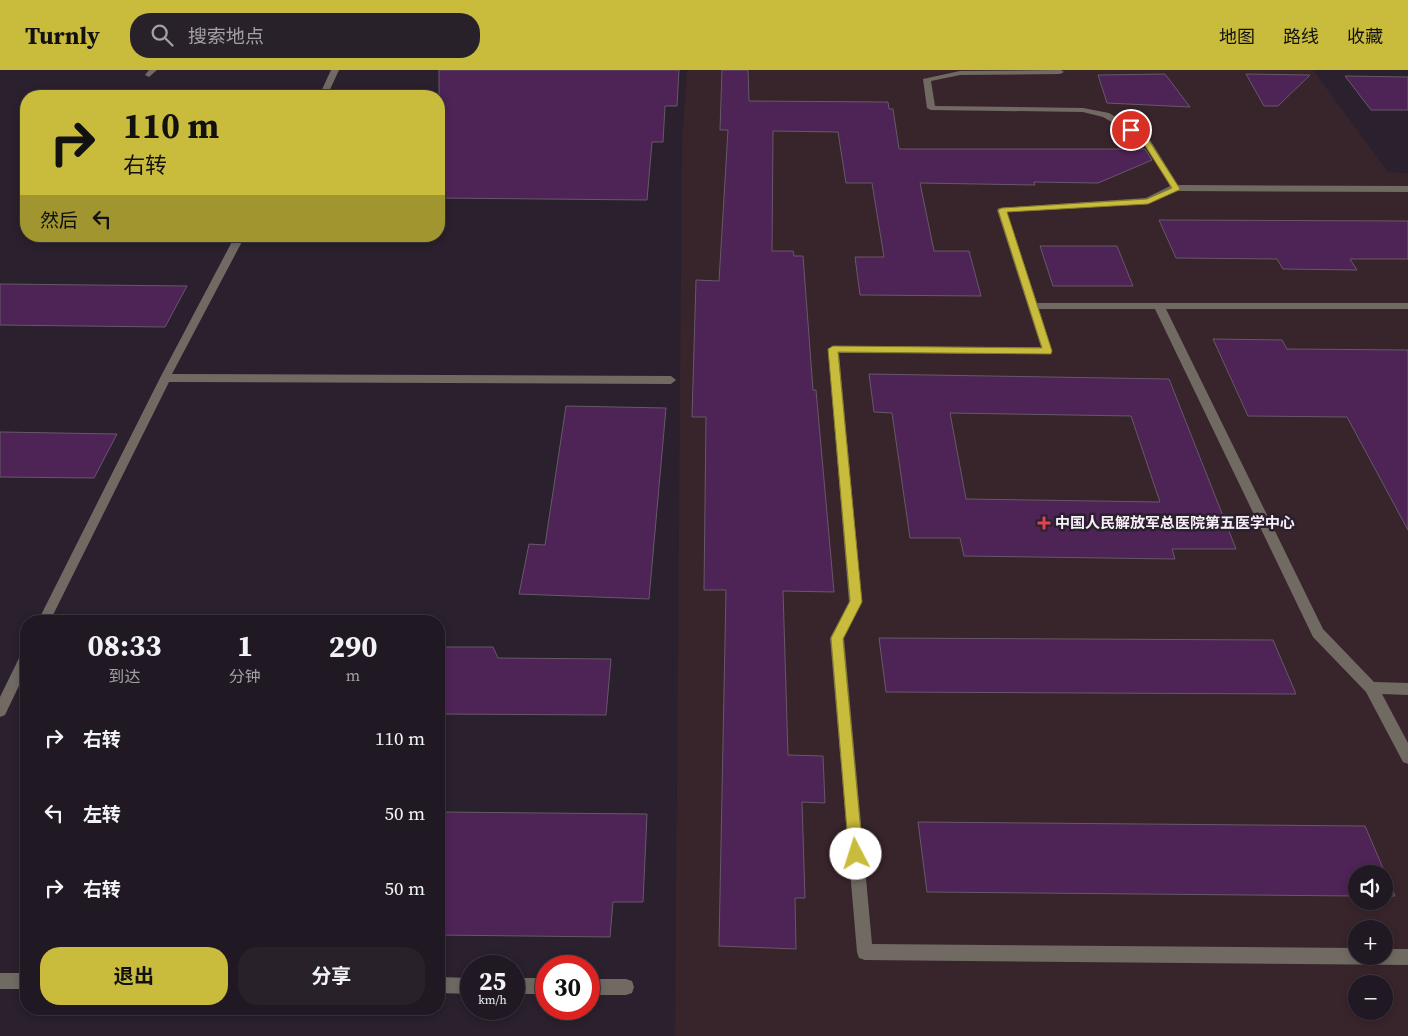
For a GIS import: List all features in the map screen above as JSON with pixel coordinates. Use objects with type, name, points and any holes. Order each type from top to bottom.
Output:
[{"type":"street","points":[[326,90],[335,70]]},
{"type":"street","points":[[1060,72],[960,73],[927,79],[932,108],[1083,110],[1106,116],[1144,138],[1176,189]]},
{"type":"street","points":[[1408,189],[1176,189],[1148,201],[1002,210],[1047,351],[833,349],[856,602],[837,638],[865,952],[1408,957]]},
{"type":"street","points":[[47,615],[165,378],[237,242]]},
{"type":"street","points":[[1033,306],[1408,306]]},
{"type":"street","points":[[1160,306],[1318,633],[1371,688],[1408,757]]},
{"type":"street","points":[[165,378],[671,380]]},
{"type":"street","points":[[0,711],[20,670]]},
{"type":"street","points":[[1371,688],[1408,689]]},
{"type":"street","points":[[0,981],[20,981]]},
{"type":"street","points":[[445,985],[460,986]]},
{"type":"street","points":[[600,987],[626,987]]},
{"type":"shaded area","name":"中国人民解放军总医院第五医学中心","points":[[687,70],[1313,70],[1388,172],[1408,173],[1408,1036],[675,1036],[682,142]]},
{"type":"building","points":[[439,70],[679,70],[677,106],[665,106],[663,142],[652,142],[647,200],[445,198],[445,90],[439,90]]},
{"type":"building","points":[[722,70],[748,70],[749,101],[888,102],[889,109],[893,109],[899,149],[1145,149],[1152,160],[1098,183],[1034,182],[1035,185],[920,183],[934,251],[969,251],[981,296],[860,295],[855,257],[884,257],[872,183],[846,183],[838,132],[773,131],[772,251],[793,251],[794,256],[803,256],[813,390],[816,390],[834,592],[783,591],[788,755],[823,756],[825,803],[802,802],[805,898],[795,898],[796,949],[719,946],[726,590],[704,590],[706,417],[692,417],[696,280],[719,281],[728,130],[720,130]]},
{"type":"building","points":[[1165,74],[1190,107],[1107,103],[1098,75]]},
{"type":"building","points":[[1246,74],[1310,75],[1278,106],[1264,106]]},
{"type":"building","points":[[1345,76],[1408,77],[1408,110],[1371,110]]},
{"type":"building","points":[[1159,220],[1408,221],[1408,259],[1350,259],[1357,270],[1283,269],[1277,259],[1176,258]]},
{"type":"building","points":[[1040,246],[1117,246],[1133,286],[1053,286]]},
{"type":"building","points":[[0,284],[187,286],[165,327],[0,325]]},
{"type":"building","points":[[1213,339],[1282,340],[1287,349],[1408,350],[1408,530],[1347,417],[1248,416]]},
{"type":"building","points":[[869,374],[1169,379],[1236,549],[1172,549],[1175,559],[964,556],[960,538],[910,538],[892,413],[874,412]],"holes":[[[950,413],[1131,416],[1160,502],[966,499]]]},
{"type":"building","points":[[566,406],[666,408],[649,599],[519,594],[529,544],[545,545]]},
{"type":"building","points":[[0,432],[117,434],[94,478],[0,477]]},
{"type":"building","points":[[879,638],[1273,640],[1296,694],[886,692]]},
{"type":"building","points":[[445,647],[493,647],[498,658],[611,659],[606,715],[445,714]]},
{"type":"building","points":[[445,812],[647,814],[643,902],[613,902],[610,937],[445,935]]},
{"type":"building","points":[[918,822],[1365,826],[1382,865],[1348,865],[1348,896],[927,892]]},
{"type":"place","name":"中国人民解放军总医院第五医学中心","points":[[1044,523]]},
{"type":"route","points":[[856,854],[837,638],[856,602],[833,349],[1047,351],[1002,210],[1148,201],[1173,188],[1176,189],[1144,138],[1131,130]]}]
